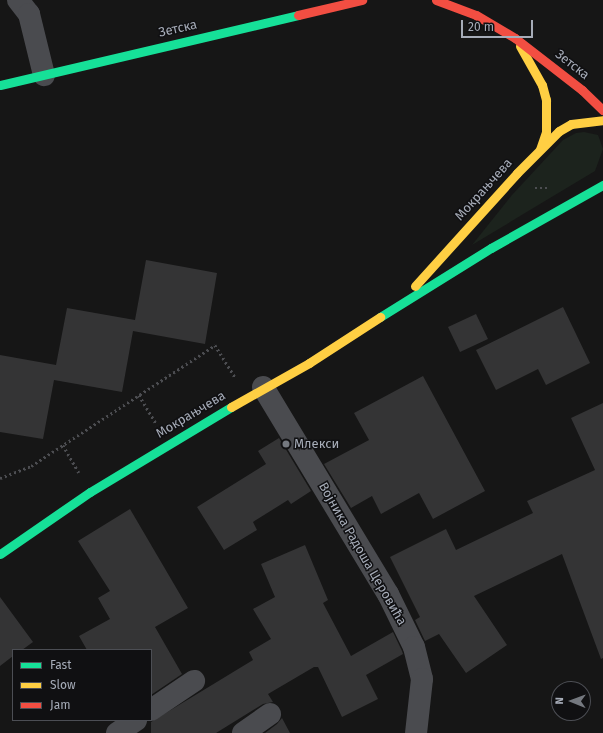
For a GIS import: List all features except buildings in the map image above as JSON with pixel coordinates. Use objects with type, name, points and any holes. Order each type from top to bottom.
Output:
[{"type":"street","points":[[18,0],[29,14],[44,74]]},
{"type":"street","name":"Зетска","points":[[0,85],[362,0]]},
{"type":"street","name":"Зетска","points":[[436,0],[476,14],[515,38],[582,90],[603,110]]},
{"type":"street","points":[[515,38],[542,85],[546,100],[546,132],[540,149]]},
{"type":"street","name":"Мокрањчева","points":[[399,304],[540,149],[571,124],[603,120]]},
{"type":"street","name":"Мокрањчева","points":[[0,554],[90,492],[255,392],[309,363],[399,304],[602,186]]},
{"type":"street","name":"Војника Радоша Церовића","points":[[255,392],[388,594],[414,648],[422,679],[416,733]]},
{"type":"street","points":[[152,709],[194,681]]},
{"type":"street","points":[[243,733],[270,714]]},
{"type":"street","points":[[117,733],[135,721]]},
{"type":"path","points":[[0,478],[31,466],[215,345],[255,392]]},
{"type":"path","points":[[139,395],[169,444]]},
{"type":"path","points":[[63,445],[90,492]]},
{"type":"shaded area","points":[[584,132],[598,135],[603,149],[595,171],[472,245],[512,195],[563,140],[576,133]]},
{"type":"traffic: fast","points":[[0,85],[298,15]]},
{"type":"traffic: fast","points":[[380,317],[491,248],[603,185]]},
{"type":"traffic: fast","points":[[0,554],[90,492],[231,407]]},
{"type":"traffic: slow","points":[[520,46],[542,85],[546,100],[546,132],[540,149]]},
{"type":"traffic: slow","points":[[415,286],[517,173],[559,131],[571,124],[603,120]]},
{"type":"traffic: slow","points":[[231,407],[309,363],[380,317]]},
{"type":"traffic: jam","points":[[298,15],[362,0]]},
{"type":"traffic: jam","points":[[436,0],[476,15],[515,38],[582,90],[603,110]]},
{"type":"place","name":"Млекси","points":[[286,444]]}]
